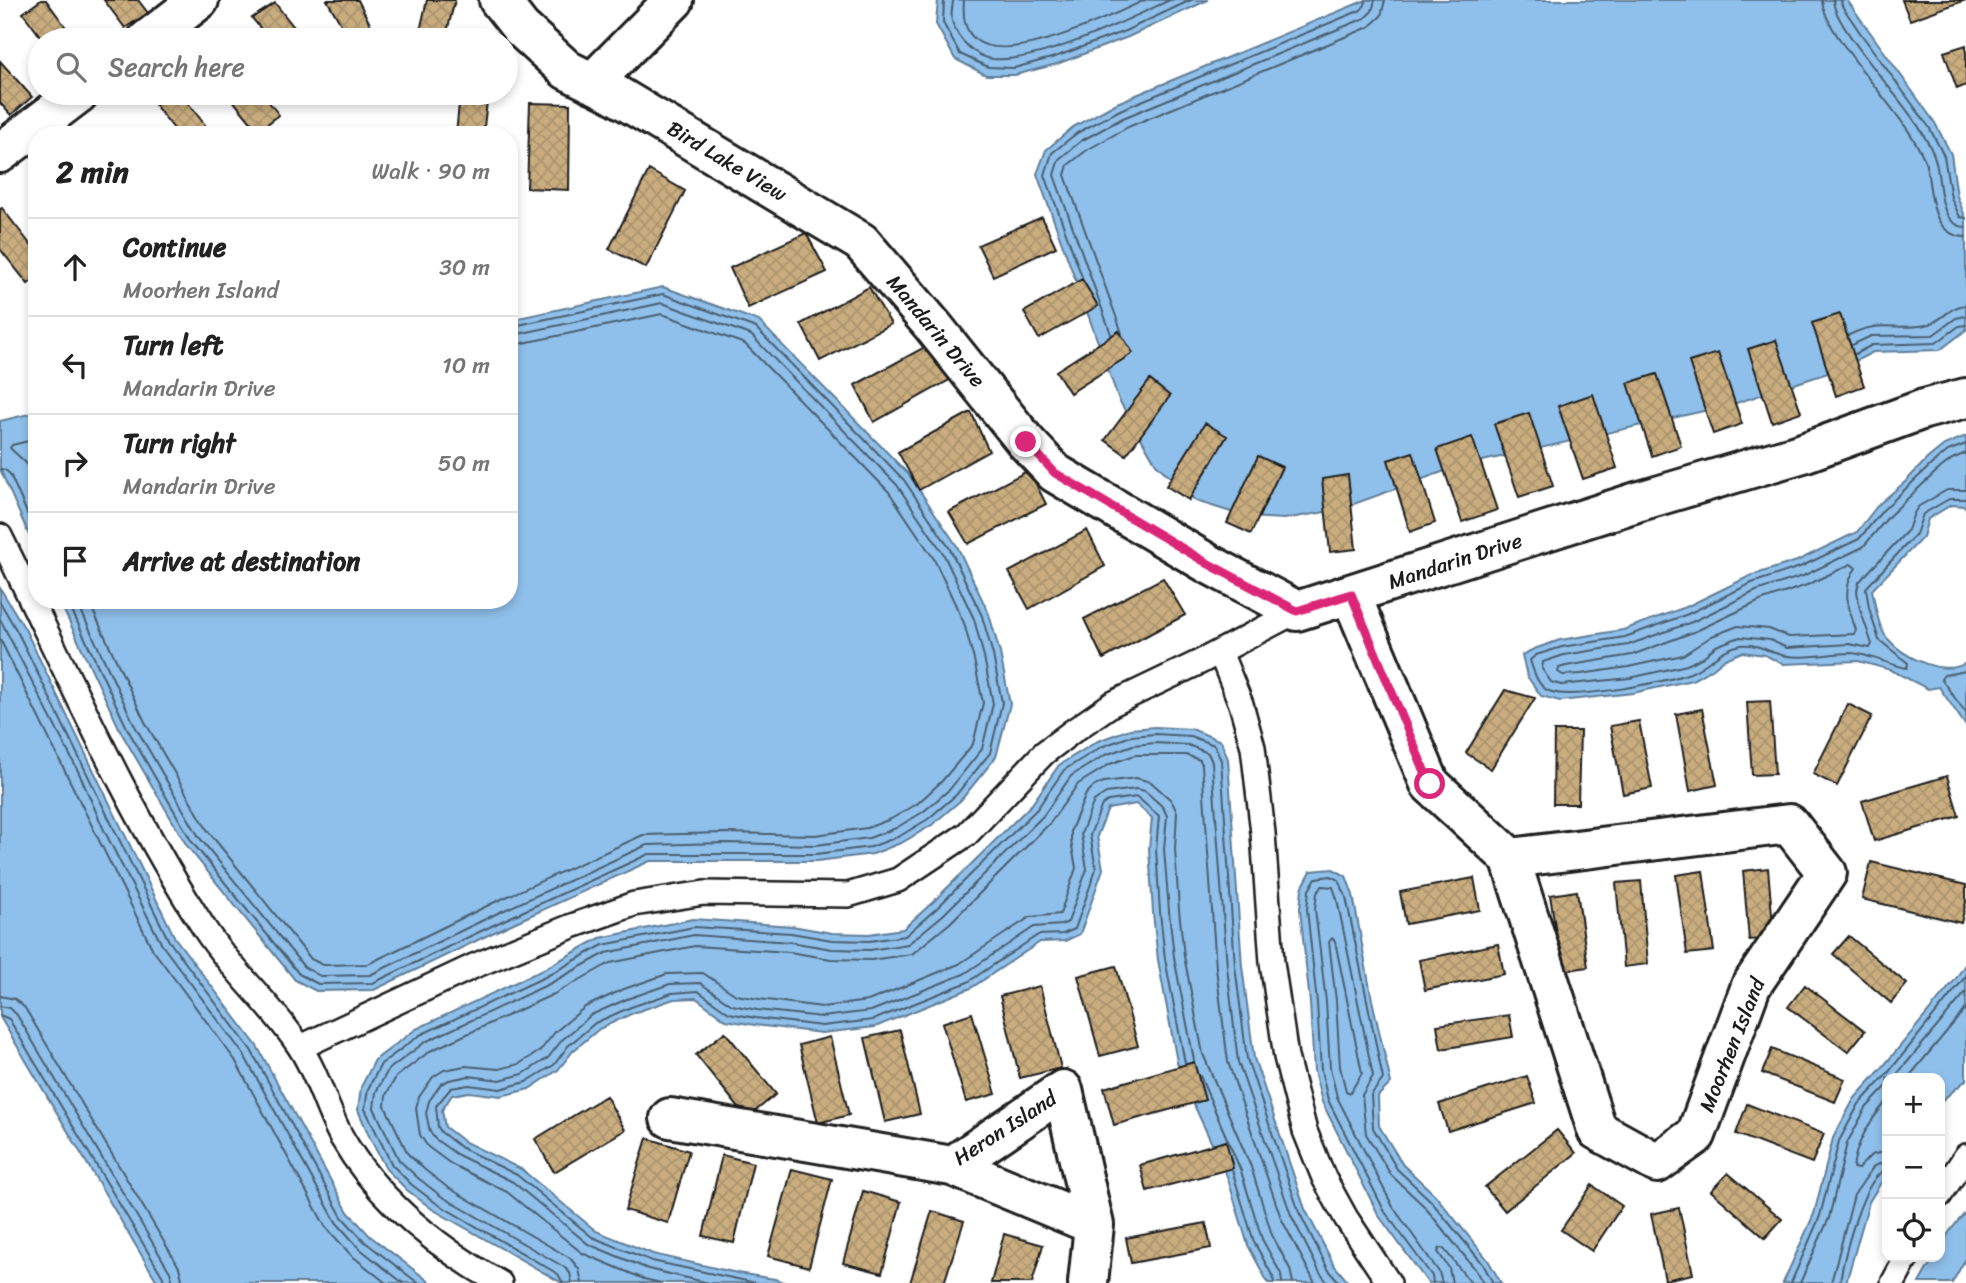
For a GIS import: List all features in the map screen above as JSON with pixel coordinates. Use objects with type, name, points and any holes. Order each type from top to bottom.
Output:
[{"type":"street","points":[[163,28],[199,0]]},
{"type":"street","name":"Bird Lake View","points":[[499,0],[521,28],[568,70],[861,242]]},
{"type":"street","points":[[592,83],[674,0]]},
{"type":"street","points":[[36,126],[63,105]]},
{"type":"street","points":[[0,153],[28,132]]},
{"type":"street","name":"Mandarin Drive","points":[[861,242],[1026,442],[1055,473],[1207,563],[1297,611],[1640,501],[1803,453],[1924,409],[1966,398]]},
{"type":"street","name":"Moorhen Island","points":[[1351,594],[1430,784],[1510,858],[1597,1130],[1657,1163],[1696,1135],[1751,986],[1827,873],[1789,824],[1510,858]]},
{"type":"street","name":"Heron Island","points":[[670,1118],[952,1166],[1063,1090],[1094,1225],[1088,1283]]},
{"type":"street","points":[[952,1166],[1094,1225]]},
{"type":"lane","points":[[0,536],[28,593]]},
{"type":"lane","points":[[36,609],[135,812],[208,933],[300,1047],[342,1138],[377,1188],[411,1221],[458,1258],[500,1283]]},
{"type":"lane","points":[[300,1047],[474,966],[634,904],[704,893],[848,895],[898,880],[967,834],[1044,753],[1073,730],[1112,704],[1297,611]]},
{"type":"lane","points":[[1220,652],[1241,704],[1254,747],[1272,962],[1286,1058],[1305,1131],[1324,1178],[1346,1218],[1389,1283]]},
{"type":"lane","points":[[1945,1188],[1966,1156]]},
{"type":"lane","points":[[1892,1283],[1904,1262]]},
{"type":"water","points":[[938,0],[1208,0],[1128,37],[1057,64],[1015,75],[986,75],[955,59],[936,24]]},
{"type":"water","points":[[1366,0],[1847,0],[1935,123],[1951,154],[1957,196],[1966,219],[1966,330],[1940,350],[1873,352],[1840,369],[1730,405],[1456,467],[1337,510],[1284,519],[1247,517],[1196,501],[1156,464],[1119,400],[1037,174],[1046,150],[1073,127],[1117,103]]},
{"type":"water","points":[[663,287],[759,321],[909,475],[957,546],[989,614],[1010,704],[996,757],[961,800],[932,825],[903,842],[873,854],[817,861],[650,861],[374,990],[316,991],[295,980],[187,846],[122,734],[63,609],[518,609],[518,318]]},
{"type":"water","points":[[28,414],[28,533],[0,469],[0,421]]},
{"type":"water","points":[[1966,436],[1966,509],[1965,506],[1951,505],[1928,519],[1923,537],[1872,590],[1881,628],[1887,638],[1903,652],[1923,663],[1946,668],[1966,663],[1966,726],[1939,687],[1928,689],[1891,670],[1858,661],[1783,664],[1765,655],[1742,652],[1723,660],[1692,680],[1633,693],[1560,701],[1541,696],[1527,676],[1522,655],[1534,649],[1560,640],[1623,630],[1686,607],[1750,576],[1797,561],[1857,532],[1878,505],[1928,458],[1944,445]]},
{"type":"water","points":[[0,588],[25,629],[175,938],[257,1046],[348,1212],[370,1236],[431,1283],[158,1283],[0,1017]]},
{"type":"water","points":[[1130,729],[1192,729],[1221,741],[1228,759],[1242,966],[1254,1058],[1305,1209],[1334,1265],[1349,1283],[1268,1283],[1248,1245],[1227,1176],[1177,1062],[1158,960],[1153,913],[1149,848],[1152,818],[1136,804],[1108,809],[1097,836],[1103,869],[1080,934],[1065,941],[1040,942],[971,988],[875,1027],[822,1033],[726,1020],[696,998],[674,999],[633,1013],[599,1029],[573,1051],[558,1070],[529,1089],[501,1096],[469,1092],[452,1095],[442,1110],[445,1127],[463,1141],[521,1169],[596,1231],[653,1254],[786,1283],[562,1283],[432,1209],[386,1169],[358,1110],[361,1087],[375,1060],[416,1029],[542,970],[600,938],[693,919],[792,926],[832,933],[869,934],[903,929],[1032,804],[1059,765],[1098,741]]},
{"type":"water","points":[[1333,869],[1346,876],[1353,895],[1372,1000],[1391,1083],[1378,1096],[1379,1126],[1403,1165],[1435,1195],[1488,1260],[1501,1283],[1428,1283],[1379,1216],[1322,1102],[1314,1071],[1300,909],[1302,888],[1311,871]]},
{"type":"water","points":[[1966,963],[1966,1080],[1945,1098],[1945,1073],[1882,1073],[1882,1181],[1869,1202],[1846,1283],[1783,1283],[1814,1214],[1833,1138],[1854,1099],[1955,980]]},
{"type":"water","points":[[1966,1212],[1966,1258],[1952,1283],[1919,1283],[1931,1262],[1945,1262],[1945,1238]]},
{"type":"building","points":[[41,0],[46,0],[66,28],[34,28],[23,13]]},
{"type":"building","points":[[104,0],[138,0],[148,13],[125,28]]},
{"type":"building","points":[[327,0],[358,0],[372,28],[343,28]]},
{"type":"building","points":[[427,0],[455,0],[448,28],[421,28]]},
{"type":"building","points":[[1902,0],[1966,0],[1910,20]]},
{"type":"building","points":[[275,3],[295,28],[260,28],[252,18]]},
{"type":"building","points":[[1966,45],[1966,85],[1957,89],[1944,52]]},
{"type":"building","points":[[0,61],[28,92],[28,100],[11,115],[0,103]]},
{"type":"building","points":[[530,103],[570,104],[569,190],[527,188]]},
{"type":"building","points":[[155,105],[189,105],[206,126],[172,126]]},
{"type":"building","points":[[237,105],[271,105],[279,115],[265,126],[254,126]]},
{"type":"building","points":[[459,105],[487,105],[484,126],[457,126]]},
{"type":"building","points":[[649,170],[685,191],[646,268],[609,249]]},
{"type":"building","points":[[2,208],[28,241],[28,284],[0,249]]},
{"type":"building","points":[[1042,217],[1056,247],[993,276],[978,245]]},
{"type":"building","points":[[806,233],[827,272],[748,308],[730,268]]},
{"type":"building","points":[[1082,279],[1098,306],[1039,339],[1024,312]]},
{"type":"building","points":[[869,287],[891,324],[820,361],[801,324]]},
{"type":"building","points":[[1840,314],[1864,386],[1836,396],[1812,323]]},
{"type":"building","points":[[1119,331],[1133,353],[1070,393],[1056,371]]},
{"type":"building","points":[[1776,340],[1801,412],[1772,422],[1748,349]]},
{"type":"building","points":[[932,343],[951,379],[874,422],[855,385]]},
{"type":"building","points":[[1718,353],[1742,424],[1713,434],[1689,362]]},
{"type":"building","points":[[1657,374],[1681,446],[1652,456],[1628,383]]},
{"type":"building","points":[[1150,380],[1170,396],[1126,455],[1105,440]]},
{"type":"building","points":[[1593,394],[1617,468],[1583,479],[1558,406]]},
{"type":"building","points":[[971,412],[989,451],[919,490],[898,452]]},
{"type":"building","points":[[1529,413],[1553,486],[1519,497],[1494,424]]},
{"type":"building","points":[[1205,423],[1227,436],[1189,500],[1166,486]]},
{"type":"building","points":[[1472,437],[1497,510],[1462,522],[1437,449]]},
{"type":"building","points":[[1413,452],[1435,523],[1410,532],[1388,460]]},
{"type":"building","points":[[1258,456],[1282,467],[1251,534],[1227,523]]},
{"type":"building","points":[[1029,470],[1046,504],[968,544],[949,512]]},
{"type":"building","points":[[1348,475],[1356,549],[1330,552],[1322,479]]},
{"type":"building","points":[[1087,530],[1105,566],[1029,609],[1009,572]]},
{"type":"building","points":[[1163,578],[1185,615],[1103,659],[1084,619]]},
{"type":"building","points":[[1505,690],[1535,698],[1491,769],[1466,753]]},
{"type":"building","points":[[1770,701],[1775,774],[1752,775],[1747,702]]},
{"type":"building","points":[[1848,704],[1872,716],[1837,786],[1813,774]]},
{"type":"building","points":[[1702,709],[1717,785],[1690,791],[1676,714]]},
{"type":"building","points":[[1639,721],[1652,788],[1623,794],[1610,726]]},
{"type":"building","points":[[1554,731],[1580,731],[1578,804],[1553,804]]},
{"type":"building","points":[[1947,776],[1959,816],[1874,841],[1862,801]]},
{"type":"building","points":[[1871,862],[1966,885],[1966,902],[1961,923],[1862,899]]},
{"type":"building","points":[[1768,868],[1774,938],[1749,940],[1743,871]]},
{"type":"building","points":[[1703,871],[1714,951],[1687,954],[1676,875]]},
{"type":"building","points":[[1474,878],[1480,910],[1406,924],[1400,892]]},
{"type":"building","points":[[1641,881],[1648,964],[1624,967],[1616,883]]},
{"type":"building","points":[[1577,891],[1588,967],[1562,971],[1550,895]]},
{"type":"building","points":[[1849,936],[1907,984],[1891,1003],[1833,954]]},
{"type":"building","points":[[1498,944],[1504,974],[1425,990],[1419,960]]},
{"type":"building","points":[[1116,966],[1138,1046],[1100,1056],[1078,976]]},
{"type":"building","points":[[1805,985],[1865,1031],[1848,1052],[1788,1007]]},
{"type":"building","points":[[1040,986],[1061,1068],[1020,1078],[1000,996]]},
{"type":"building","points":[[972,1013],[996,1094],[966,1102],[942,1023]]},
{"type":"building","points":[[1509,1015],[1513,1037],[1441,1049],[1437,1025]]},
{"type":"building","points":[[900,1030],[920,1114],[885,1122],[865,1038]]},
{"type":"building","points":[[725,1032],[776,1094],[747,1118],[696,1055]]},
{"type":"building","points":[[830,1037],[849,1115],[818,1123],[799,1045]]},
{"type":"building","points":[[1772,1049],[1845,1079],[1835,1102],[1762,1073]]},
{"type":"building","points":[[1194,1062],[1205,1100],[1114,1125],[1104,1088]]},
{"type":"building","points":[[1527,1076],[1536,1103],[1448,1131],[1439,1104]]},
{"type":"building","points":[[606,1096],[625,1130],[554,1172],[535,1139]]},
{"type":"building","points":[[1747,1104],[1824,1134],[1812,1163],[1736,1134]]},
{"type":"building","points":[[1557,1130],[1576,1153],[1505,1211],[1485,1187]]},
{"type":"building","points":[[647,1138],[689,1151],[668,1223],[625,1210]]},
{"type":"building","points":[[1226,1141],[1233,1168],[1147,1191],[1140,1165]]},
{"type":"building","points":[[722,1155],[753,1163],[734,1243],[703,1236]]},
{"type":"building","points":[[792,1169],[832,1179],[809,1267],[768,1256]]},
{"type":"building","points":[[1728,1173],[1782,1219],[1765,1238],[1711,1191]]},
{"type":"building","points":[[1592,1185],[1622,1206],[1592,1251],[1561,1230]]},
{"type":"building","points":[[863,1191],[901,1202],[882,1273],[843,1263]]},
{"type":"building","points":[[1679,1208],[1693,1274],[1665,1280],[1651,1214]]},
{"type":"building","points":[[932,1211],[964,1221],[944,1283],[910,1283]]},
{"type":"building","points":[[1206,1223],[1211,1248],[1131,1263],[1126,1238]]},
{"type":"building","points":[[1004,1234],[1043,1245],[1032,1283],[991,1283]]},
{"type":"route","points":[[1026,442],[1055,473],[1207,563],[1297,611],[1351,594],[1430,784]]}]
